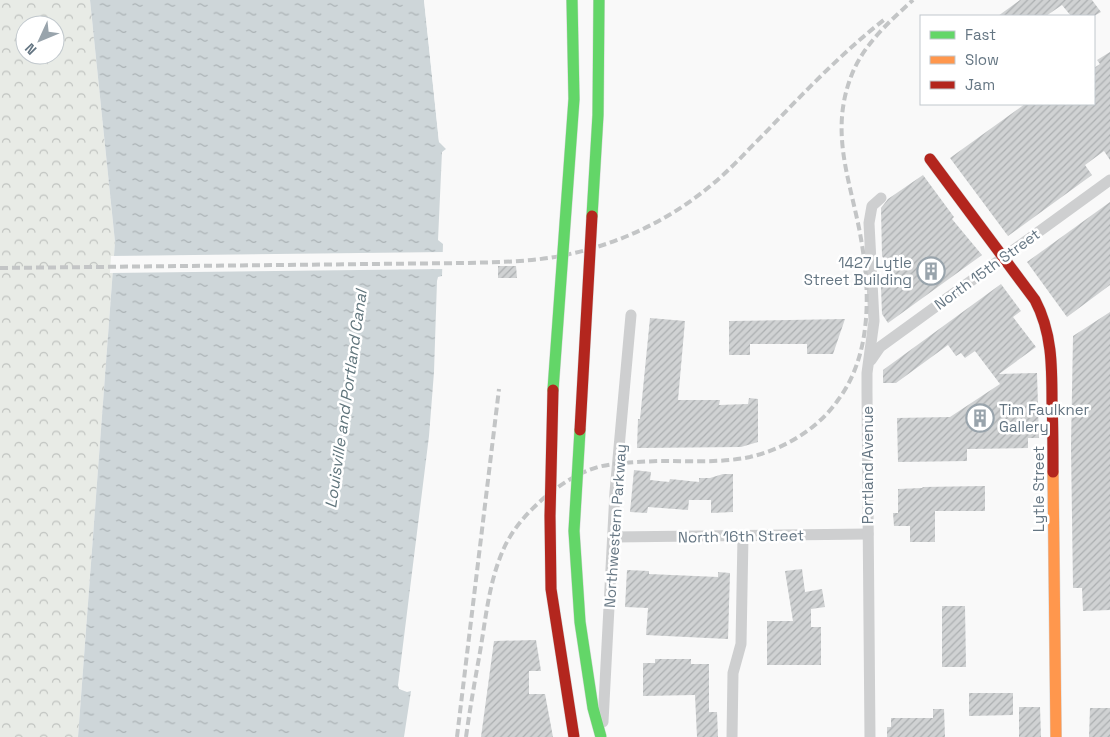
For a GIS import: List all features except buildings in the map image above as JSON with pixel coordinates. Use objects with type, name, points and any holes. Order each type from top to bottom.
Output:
[{"type":"main road","points":[[572,0],[574,99],[553,395],[550,516],[551,589],[574,737]]},
{"type":"main road","points":[[599,0],[598,114],[574,531],[576,587],[581,632],[593,708],[602,737]]},
{"type":"main road","name":"Lytle Street","points":[[930,160],[1040,309],[1048,330],[1052,352],[1056,737]]},
{"type":"street","name":"North 15th Street","points":[[870,364],[880,347],[1110,180]]},
{"type":"street","name":"Portland Avenue","points":[[870,737],[867,373],[870,364],[874,321],[869,223],[872,206],[881,198]]},
{"type":"street","name":"Northwestern Parkway","points":[[602,737],[615,492],[631,315]]},
{"type":"street","name":"North 16th Street","points":[[613,537],[868,534]]},
{"type":"street","points":[[732,737],[733,673],[741,644],[743,536]]},
{"type":"green space","points":[[0,0],[90,0],[115,242],[78,737],[0,737]]},
{"type":"water","name":"Louisville and Portland Canal","points":[[90,0],[424,0],[439,142],[446,149],[442,152],[438,240],[443,244],[442,276],[438,277],[437,281],[434,372],[429,436],[398,685],[399,689],[407,692],[411,691],[404,737],[78,737],[115,242]]},
{"type":"pier","points":[[424,0],[426,0],[442,141],[448,146],[439,142]]},
{"type":"pier","points":[[445,252],[445,269],[110,273],[111,256]]},
{"type":"railway","points":[[466,737],[486,612],[495,573],[504,548],[512,534],[539,502],[570,479],[598,467],[636,462],[728,460],[750,457],[775,449],[788,443],[821,420],[838,400],[850,381],[858,361],[863,339],[867,294],[863,250],[843,151],[842,114],[852,74],[863,53],[878,34],[913,0]]},
{"type":"railway","points":[[0,268],[519,261],[560,256],[610,243],[662,219],[709,187],[736,163],[837,61],[885,19]]},
{"type":"railway","points":[[457,737],[499,389]]},
{"type":"traffic: slow","points":[[1053,472],[1056,737]]},
{"type":"traffic: jam","points":[[930,159],[1035,300],[1041,312],[1048,337],[1051,362],[1053,472]]},
{"type":"traffic: jam","points":[[580,430],[592,216]]},
{"type":"traffic: jam","points":[[553,390],[550,516],[551,589],[574,737]]},
{"type":"traffic: fast","points":[[553,390],[574,99],[572,0]]},
{"type":"traffic: fast","points":[[592,216],[598,115],[599,0]]},
{"type":"traffic: fast","points":[[580,430],[574,531],[580,622],[593,708],[601,737]]},
{"type":"place","name":"1427 Lytle Street Building","points":[[931,271]]},
{"type":"place","name":"Tim Faulkner Gallery","points":[[980,418]]}]
